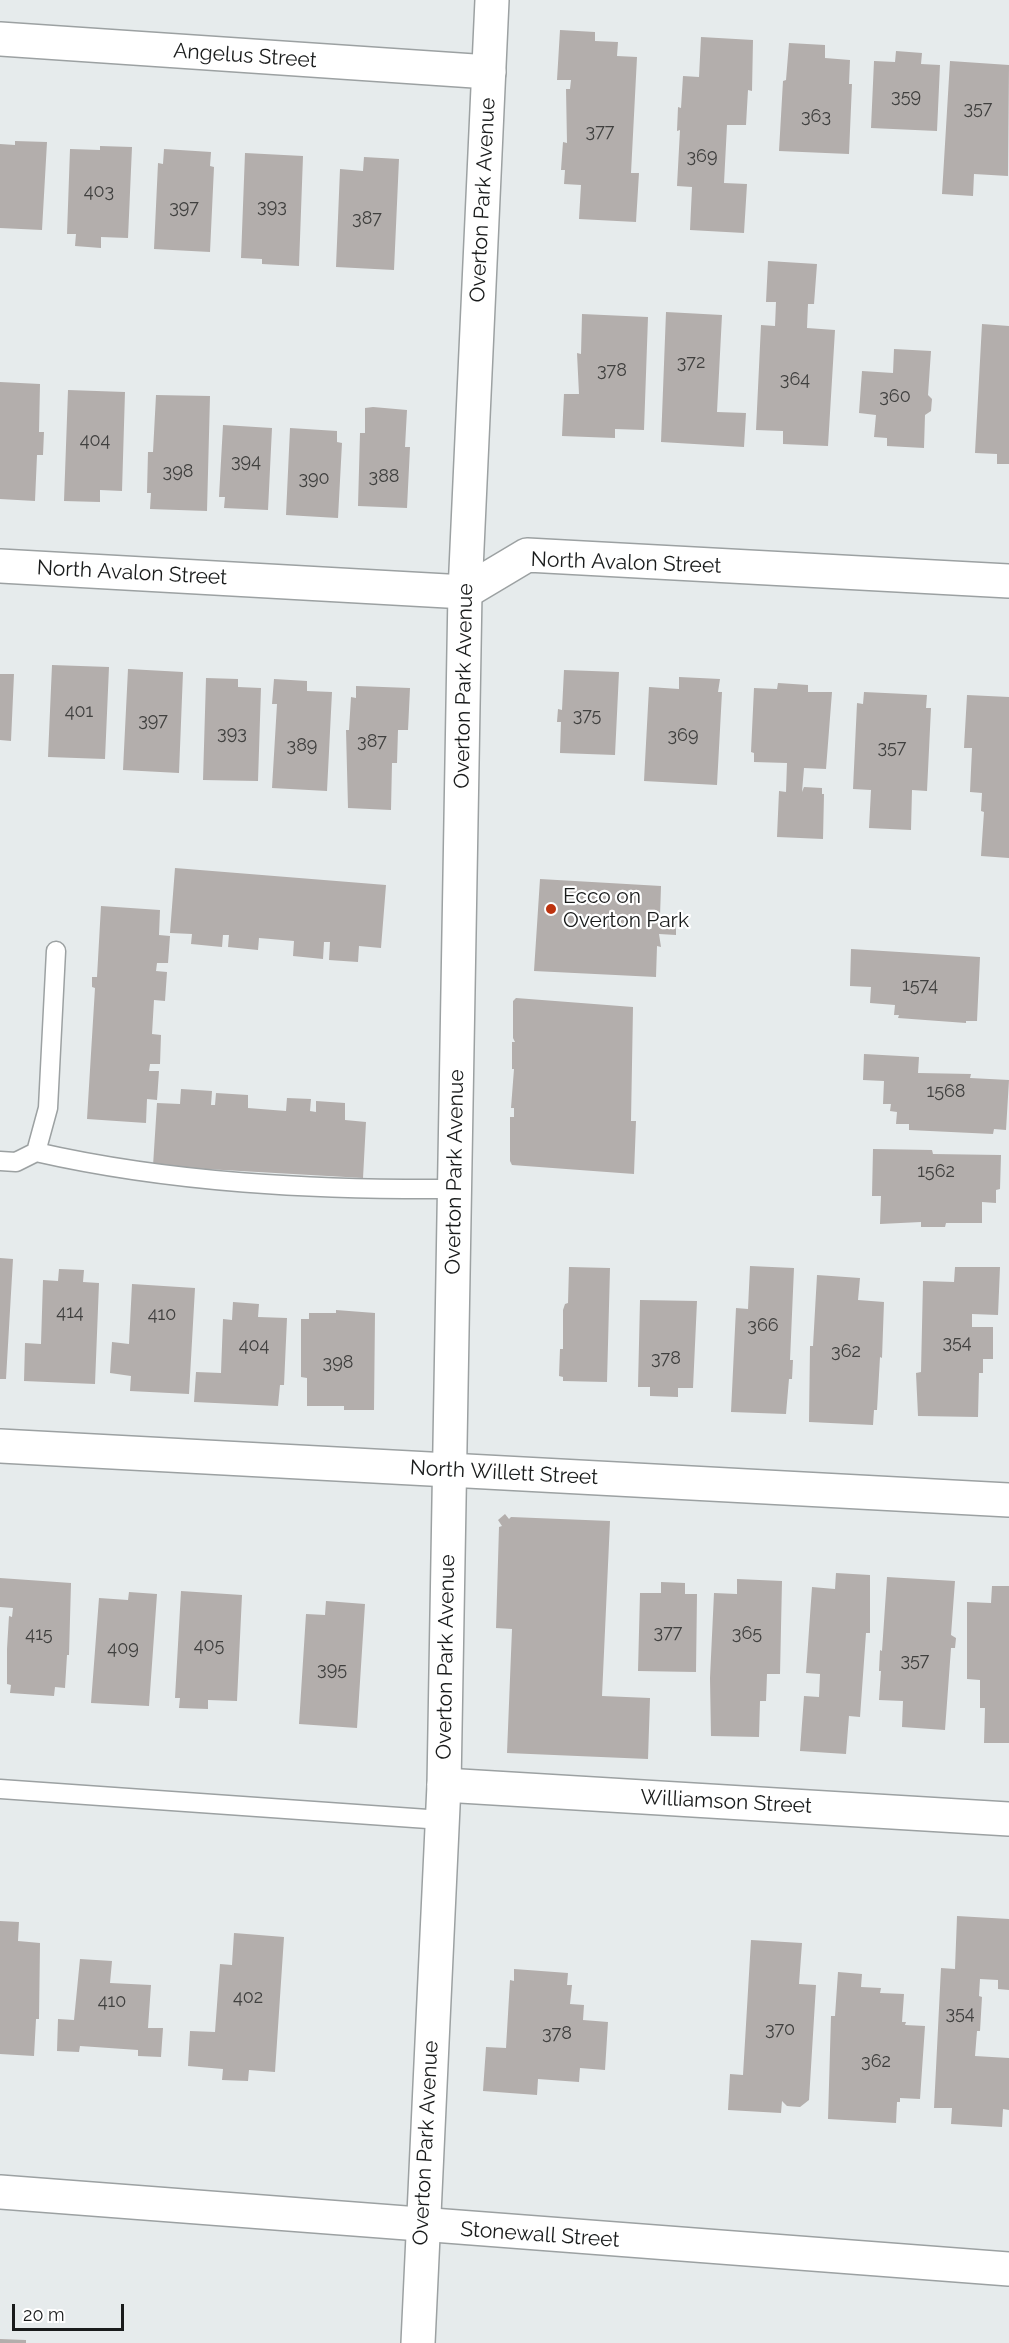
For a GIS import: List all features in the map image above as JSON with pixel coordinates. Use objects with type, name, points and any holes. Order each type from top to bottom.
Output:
[{"type":"street","name":"Overton Park Avenue","points":[[418,2343],[444,1785],[465,592],[492,0]]},
{"type":"street","name":"Angelus Street","points":[[0,39],[489,72]]},
{"type":"street","name":"North Avalon Street","points":[[0,566],[465,592],[527,555],[1009,581]]},
{"type":"street","name":"North Willett Street","points":[[0,1446],[449,1472],[500,1472],[1009,1500]]},
{"type":"street","name":"Williamson Street","points":[[444,1785],[1009,1819]]},
{"type":"street","name":"Stonewall Street","points":[[0,2193],[1009,2269]]},
{"type":"lane","points":[[36,1152],[48,1108],[56,951]]},
{"type":"lane","points":[[0,1161],[16,1162],[36,1152],[157,1175],[368,1190],[454,1189]]},
{"type":"lane","points":[[0,1789],[442,1820]]},
{"type":"building","points":[[560,30],[595,32],[595,41],[618,42],[617,56],[637,57],[631,173],[639,173],[636,222],[579,219],[581,185],[564,184],[565,170],[561,170],[563,142],[567,143],[566,89],[570,89],[571,80],[557,80]]},
{"type":"building","points":[[701,37],[753,40],[752,91],[748,90],[746,125],[727,125],[724,183],[747,184],[744,233],[690,230],[692,187],[677,186],[680,130],[677,131],[678,107],[681,108],[683,76],[699,77]]},
{"type":"building","points":[[789,43],[825,45],[825,58],[850,60],[849,84],[852,84],[849,154],[779,151],[783,81],[786,80]]},
{"type":"building","points":[[896,51],[922,53],[921,64],[940,65],[937,131],[871,128],[874,61],[895,62]]},
{"type":"building","points":[[950,61],[1009,65],[1008,176],[974,174],[973,196],[942,194]]},
{"type":"building","points":[[15,141],[47,142],[42,230],[0,228],[0,144],[15,145]]},
{"type":"building","points":[[100,146],[132,147],[128,238],[101,237],[101,248],[75,246],[76,234],[67,234],[70,149],[100,150]]},
{"type":"building","points":[[164,149],[211,152],[210,166],[214,167],[210,252],[154,249],[158,163],[163,164]]},
{"type":"building","points":[[245,153],[303,156],[299,266],[262,264],[262,259],[241,258]]},
{"type":"building","points":[[364,157],[399,159],[394,270],[336,267],[340,169],[363,171]]},
{"type":"building","points":[[768,261],[817,264],[814,304],[808,304],[807,328],[835,330],[828,446],[783,444],[783,431],[756,430],[761,325],[775,326],[776,302],[766,302]]},
{"type":"building","points":[[666,312],[722,315],[717,412],[746,413],[744,447],[661,442]]},
{"type":"building","points":[[582,314],[648,317],[644,430],[615,429],[615,438],[562,436],[564,394],[579,394],[577,353],[581,354]]},
{"type":"building","points":[[982,324],[1009,326],[1009,464],[997,464],[997,454],[975,453]]},
{"type":"building","points":[[894,349],[931,351],[928,395],[932,399],[931,411],[925,415],[924,448],[887,446],[887,438],[874,437],[876,415],[859,413],[862,371],[893,373]]},
{"type":"building","points":[[0,382],[40,384],[39,432],[44,432],[43,455],[37,455],[35,501],[0,499]]},
{"type":"building","points":[[68,390],[125,392],[122,491],[100,490],[100,502],[64,501]]},
{"type":"building","points":[[156,395],[210,396],[207,511],[150,509],[151,493],[147,493],[148,452],[153,452]]},
{"type":"building","points":[[365,408],[407,410],[405,447],[410,447],[407,508],[358,506],[360,433],[365,433]]},
{"type":"building","points":[[223,425],[272,428],[268,510],[224,508],[225,497],[219,497]]},
{"type":"building","points":[[290,428],[337,431],[337,442],[342,443],[338,518],[286,515]]},
{"type":"building","points":[[52,665],[109,667],[105,759],[48,757]]},
{"type":"building","points":[[128,669],[183,672],[179,773],[123,770]]},
{"type":"building","points":[[564,670],[619,672],[615,755],[560,753],[561,722],[557,722],[558,709],[562,710]]},
{"type":"building","points":[[0,674],[14,674],[11,741],[0,740]]},
{"type":"building","points":[[679,677],[720,679],[718,692],[722,692],[717,785],[644,781],[649,687],[679,689]]},
{"type":"building","points":[[206,678],[238,679],[238,687],[261,688],[258,781],[203,780]]},
{"type":"building","points":[[274,679],[307,681],[307,691],[332,692],[327,791],[272,788],[277,704],[272,704]]},
{"type":"building","points":[[778,683],[808,685],[808,692],[832,692],[826,769],[804,768],[802,792],[804,787],[822,788],[822,794],[824,794],[823,839],[777,837],[779,791],[786,792],[787,763],[754,762],[754,753],[751,752],[754,688],[777,689]]},
{"type":"building","points":[[356,686],[410,688],[408,730],[398,730],[397,763],[392,763],[391,810],[348,808],[346,730],[349,730],[351,697],[356,698]]},
{"type":"building","points":[[864,692],[927,695],[926,708],[931,708],[927,791],[912,790],[911,830],[869,828],[871,790],[853,789],[857,703],[863,704]]},
{"type":"building","points":[[967,695],[1009,697],[1009,858],[981,856],[984,812],[981,811],[982,793],[970,792],[972,748],[964,748]]},
{"type":"building","points":[[175,868],[386,885],[381,948],[359,946],[358,962],[329,960],[330,942],[324,942],[323,959],[293,956],[294,941],[259,938],[258,950],[228,947],[229,935],[223,935],[222,947],[191,944],[192,934],[170,933]]},
{"type":"building","points":[[540,879],[661,886],[660,916],[663,920],[676,920],[676,935],[659,934],[661,947],[657,946],[656,977],[534,971]]},
{"type":"building","points":[[101,906],[160,910],[159,935],[170,936],[168,963],[157,963],[156,971],[167,972],[165,1001],[154,1000],[152,1034],[161,1035],[160,1064],[150,1064],[149,1071],[159,1071],[157,1100],[147,1099],[146,1123],[87,1119],[95,988],[92,987],[92,977],[97,977]]},
{"type":"building","points":[[851,949],[980,957],[977,1021],[966,1021],[966,1023],[898,1018],[899,1015],[894,1015],[895,1005],[870,1003],[871,987],[850,986]]},
{"type":"building","points":[[516,998],[633,1007],[631,1121],[636,1121],[634,1174],[512,1165],[510,1161],[510,1117],[514,1117],[514,1108],[511,1108],[514,1069],[512,1069],[512,1042],[515,1042],[513,1038],[513,1001]]},
{"type":"building","points":[[864,1054],[919,1057],[918,1073],[971,1074],[970,1078],[1009,1080],[1006,1130],[994,1129],[993,1134],[909,1130],[909,1124],[896,1124],[897,1112],[890,1111],[891,1104],[883,1104],[884,1081],[863,1080]]},
{"type":"building","points":[[181,1089],[212,1091],[211,1105],[215,1105],[216,1093],[248,1095],[248,1108],[286,1111],[287,1098],[311,1099],[310,1111],[316,1112],[316,1101],[345,1103],[345,1120],[366,1122],[363,1178],[153,1166],[157,1103],[180,1104]]},
{"type":"building","points":[[873,1149],[932,1150],[933,1154],[1001,1155],[1000,1189],[996,1190],[996,1203],[982,1202],[982,1223],[946,1223],[945,1227],[921,1227],[921,1222],[880,1224],[881,1196],[872,1196]]},
{"type":"building","points":[[0,1258],[13,1259],[6,1379],[0,1379]]},
{"type":"building","points":[[750,1266],[794,1268],[790,1360],[793,1360],[792,1379],[789,1379],[786,1414],[731,1412],[736,1308],[748,1309]]},
{"type":"building","points":[[569,1267],[610,1268],[607,1382],[563,1381],[563,1377],[559,1376],[560,1349],[563,1349],[563,1310],[565,1304],[568,1303]]},
{"type":"building","points":[[955,1267],[1000,1267],[998,1315],[972,1314],[972,1327],[993,1327],[993,1359],[983,1359],[983,1373],[979,1373],[978,1417],[918,1416],[916,1373],[921,1372],[923,1281],[954,1282]]},
{"type":"building","points":[[59,1269],[84,1270],[83,1282],[99,1283],[95,1384],[24,1381],[25,1343],[41,1344],[43,1280],[58,1281]]},
{"type":"building","points":[[817,1275],[860,1278],[858,1300],[884,1302],[882,1358],[880,1357],[877,1410],[874,1410],[873,1425],[809,1422],[810,1346],[813,1346]]},
{"type":"building","points":[[132,1284],[195,1288],[189,1394],[130,1391],[131,1376],[110,1373],[112,1342],[129,1344]]},
{"type":"building","points":[[640,1300],[697,1301],[693,1388],[678,1388],[678,1397],[650,1396],[650,1387],[638,1387]]},
{"type":"building","points":[[233,1302],[259,1304],[258,1317],[287,1318],[284,1385],[280,1385],[278,1406],[194,1402],[196,1372],[221,1373],[223,1319],[232,1320]]},
{"type":"building","points":[[336,1310],[375,1313],[374,1410],[344,1410],[344,1406],[307,1406],[307,1378],[301,1377],[301,1319],[309,1319],[309,1313],[336,1313]]},
{"type":"building","points":[[505,1514],[509,1519],[511,1517],[610,1521],[602,1696],[650,1698],[648,1759],[507,1753],[512,1629],[496,1628],[499,1527],[502,1526],[498,1520]]},
{"type":"building","points":[[836,1573],[870,1575],[870,1633],[866,1633],[860,1717],[849,1716],[846,1754],[800,1751],[804,1696],[819,1697],[820,1674],[806,1673],[812,1587],[835,1589]]},
{"type":"building","points":[[887,1577],[955,1581],[951,1635],[956,1638],[955,1648],[951,1648],[945,1730],[902,1727],[903,1701],[879,1700],[880,1650],[882,1651]]},
{"type":"building","points":[[0,1578],[71,1583],[69,1655],[67,1655],[65,1688],[55,1687],[54,1696],[10,1693],[11,1685],[7,1684],[7,1649],[9,1616],[12,1617],[13,1608],[0,1607]]},
{"type":"building","points":[[737,1579],[782,1581],[780,1674],[767,1674],[766,1701],[760,1701],[759,1737],[711,1736],[710,1678],[714,1593],[737,1594]]},
{"type":"building","points":[[661,1582],[685,1583],[685,1594],[697,1594],[696,1672],[638,1671],[640,1593],[661,1593]]},
{"type":"building","points":[[992,1586],[1009,1586],[1009,1743],[984,1743],[985,1708],[980,1708],[980,1680],[967,1679],[967,1602],[991,1603]]},
{"type":"building","points":[[181,1591],[242,1595],[237,1701],[208,1700],[208,1709],[179,1708],[180,1698],[175,1698]]},
{"type":"building","points":[[129,1592],[157,1594],[149,1706],[91,1703],[99,1598],[128,1600]]},
{"type":"building","points":[[326,1601],[365,1604],[357,1728],[299,1724],[306,1614],[325,1615]]},
{"type":"building","points":[[957,1916],[1009,1919],[1009,1990],[998,1989],[998,1980],[980,1979],[979,1996],[982,1997],[980,2031],[977,2031],[975,2056],[1009,2058],[1009,2110],[1003,2109],[1002,2127],[951,2124],[952,2108],[934,2108],[941,1968],[955,1969]]},
{"type":"building","points":[[0,1921],[19,1922],[18,1941],[40,1943],[39,2019],[36,2019],[34,2056],[0,2054]]},
{"type":"building","points":[[234,1933],[284,1937],[275,2072],[249,2070],[248,2081],[222,2080],[223,2069],[188,2066],[190,2031],[215,2032],[220,1964],[232,1965]]},
{"type":"building","points":[[751,1940],[802,1943],[799,1984],[816,1985],[809,2100],[800,2107],[787,2106],[782,2101],[781,2113],[728,2110],[730,2074],[743,2075]]},
{"type":"building","points":[[80,1959],[112,1961],[110,1983],[151,1985],[148,2028],[163,2028],[161,2057],[138,2056],[138,2050],[80,2046],[79,2052],[57,2051],[58,2019],[74,2020]]},
{"type":"building","points":[[514,1969],[568,1973],[567,1985],[572,1985],[570,2004],[584,2005],[583,2020],[608,2022],[605,2070],[580,2068],[579,2082],[538,2079],[537,2095],[483,2091],[486,2047],[506,2048],[510,1980],[514,1981]]},
{"type":"building","points":[[838,1972],[862,1974],[861,1987],[881,1988],[880,1993],[904,1994],[902,2022],[906,2022],[905,2025],[925,2026],[920,2099],[900,2098],[900,2102],[897,2102],[896,2123],[828,2119],[831,2016],[835,2016]]},
{"type":"building","points":[[0,2339],[26,2340],[26,2343],[0,2343]]},
{"type":"place","name":"Ecco on Overton Park","points":[[551,909]]}]
